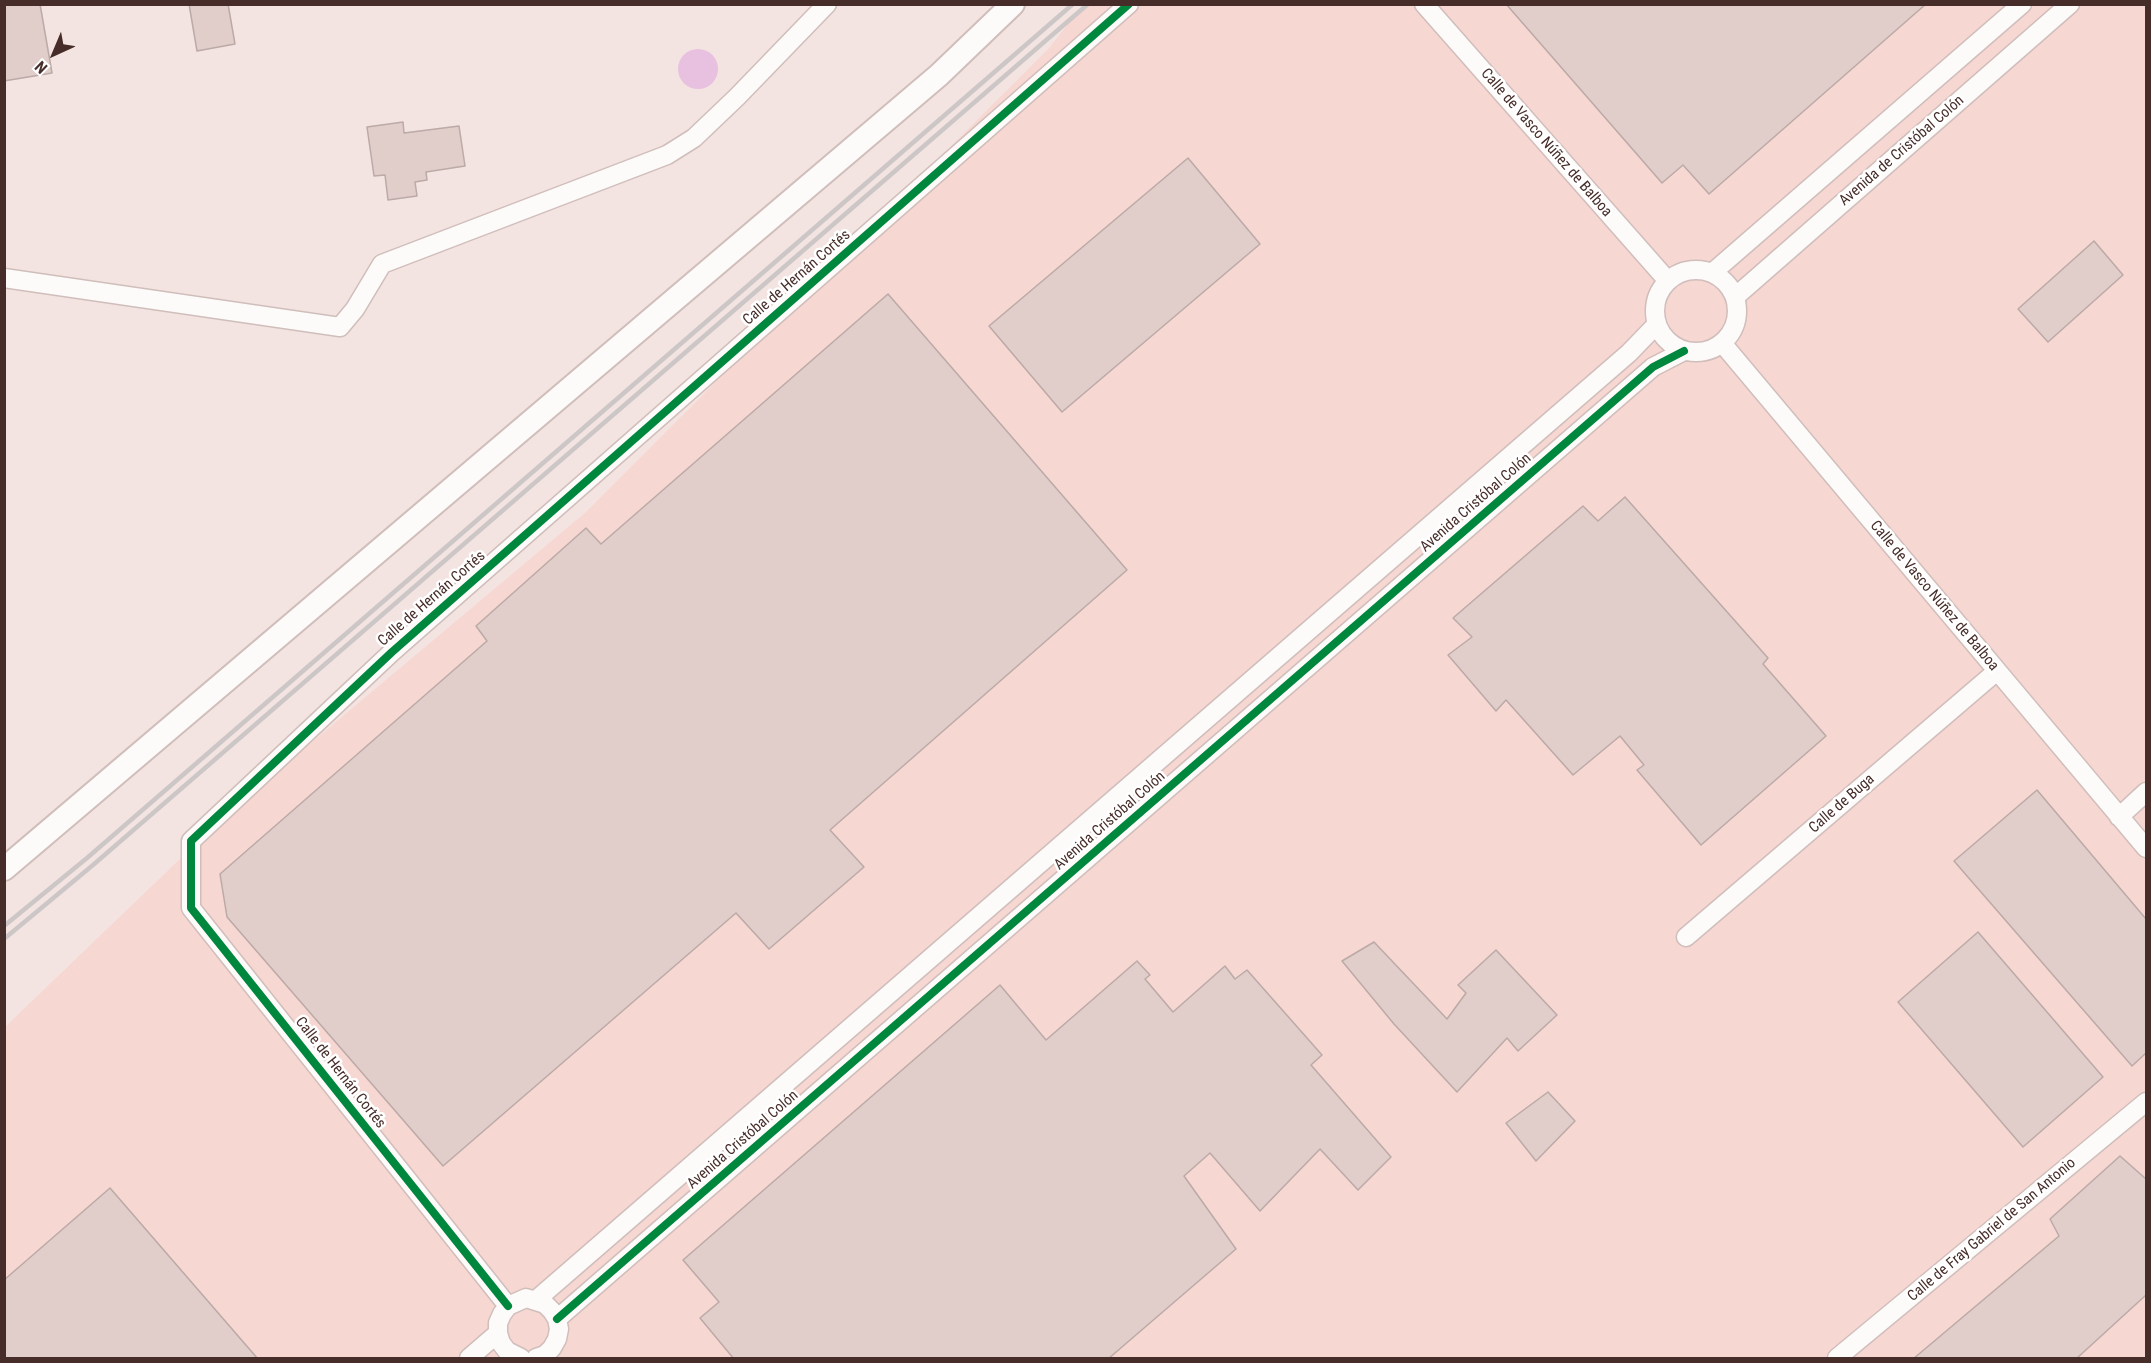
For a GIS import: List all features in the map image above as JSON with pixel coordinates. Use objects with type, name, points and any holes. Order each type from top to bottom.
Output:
[{"type":"main road","points":[[4,869],[930,83],[1013,4]]},
{"type":"street","points":[[4,278],[340,327],[355,309],[382,264],[667,155],[694,138],[738,97],[827,4]]},
{"type":"street","name":"Calle de Hernán Cortés","points":[[508,1306],[191,908],[191,841],[392,652],[1129,4]]},
{"type":"street","name":"Calle de Vasco Núñez de Balboa","points":[[1424,4],[1668,281]]},
{"type":"street","points":[[1712,273],[2022,4]]},
{"type":"street","name":"Avenida de Cristóbal Colón","points":[[1735,297],[2070,4]]},
{"type":"street","points":[[1701,270],[1712,273],[1730,287],[1735,297],[1738,310],[1736,322],[1731,334],[1722,344],[1698,353],[1684,351],[1672,345],[1663,336],[1657,324],[1656,301],[1668,281],[1678,274],[1701,270]]},
{"type":"street","name":"Avenida Cristóbal Colón","points":[[536,1300],[1611,369],[1657,324]]},
{"type":"street","name":"Calle de Vasco Núñez de Balboa","points":[[1722,344],[2146,848]]},
{"type":"street","name":"Avenida Cristóbal Colón","points":[[557,1319],[1653,367],[1684,351]]},
{"type":"street","name":"Calle de Buga","points":[[1686,937],[1997,671]]},
{"type":"street","points":[[2119,817],[2146,792]]},
{"type":"street","name":"Calle de Fray Gabriel de San Antonio","points":[[1837,1359],[2146,1102]]},
{"type":"street","points":[[469,1359],[498,1333],[502,1314],[508,1306],[526,1298],[545,1304],[557,1319],[559,1329],[557,1353],[536,1359]]},
{"type":"street","points":[[498,1333],[507,1351],[517,1358]]},
{"type":"shaded area","points":[[1083,5],[2146,5],[2146,1358],[5,1358],[5,1027],[231,810],[586,512],[1050,47]]},
{"type":"shaded area","points":[[698,49],[712,55],[718,69],[712,83],[698,89],[684,83],[678,69],[684,55]]},
{"type":"building","points":[[4,4],[40,4],[52,73],[4,81]]},
{"type":"building","points":[[189,4],[228,4],[235,44],[197,51]]},
{"type":"building","points":[[1506,4],[1926,4],[1709,194],[1683,165],[1662,183]]},
{"type":"building","points":[[403,122],[404,133],[459,126],[465,166],[426,172],[427,180],[415,182],[417,196],[388,200],[385,175],[374,176],[367,127]]},
{"type":"building","points":[[1188,158],[1260,244],[1062,412],[989,326]]},
{"type":"building","points":[[2094,241],[2123,275],[2048,342],[2018,309]]},
{"type":"building","points":[[888,294],[1127,570],[830,830],[864,867],[769,949],[736,913],[443,1166],[227,917],[220,874],[487,641],[476,626],[586,528],[601,544]]},
{"type":"building","points":[[1625,497],[1768,658],[1763,664],[1826,736],[1701,845],[1637,770],[1644,765],[1620,736],[1573,775],[1506,700],[1496,711],[1448,655],[1472,637],[1453,618],[1583,506],[1598,521]]},
{"type":"building","points":[[2037,790],[2146,919],[2146,1053],[2132,1066],[1954,861]]},
{"type":"building","points":[[1978,932],[2103,1077],[2023,1147],[1898,1002]]},
{"type":"building","points":[[1374,942],[1447,1019],[1466,993],[1458,985],[1496,950],[1557,1015],[1518,1051],[1507,1038],[1457,1092],[1394,1024],[1342,961]]},
{"type":"building","points":[[1137,961],[1150,975],[1145,979],[1173,1012],[1225,966],[1235,979],[1247,970],[1322,1055],[1311,1065],[1391,1157],[1358,1190],[1320,1149],[1260,1211],[1210,1153],[1184,1176],[1236,1249],[1108,1359],[734,1359],[700,1318],[719,1302],[683,1260],[1000,985],[1046,1040]]},
{"type":"building","points":[[1548,1092],[1575,1121],[1536,1161],[1506,1123]]},
{"type":"building","points":[[2120,1156],[2146,1179],[2146,1295],[2076,1359],[1913,1359],[2059,1236],[2050,1219]]},
{"type":"building","points":[[110,1188],[258,1359],[4,1359],[4,1280]]},
{"type":"railway","points":[[4,926],[87,858],[1073,4]]},
{"type":"railway","points":[[4,939],[93,865],[1088,4]]},
{"type":"cycle path","points":[[508,1306],[191,908],[191,841],[392,652],[1129,4]]},
{"type":"cycle path","points":[[557,1319],[1653,367],[1684,351]]}]
